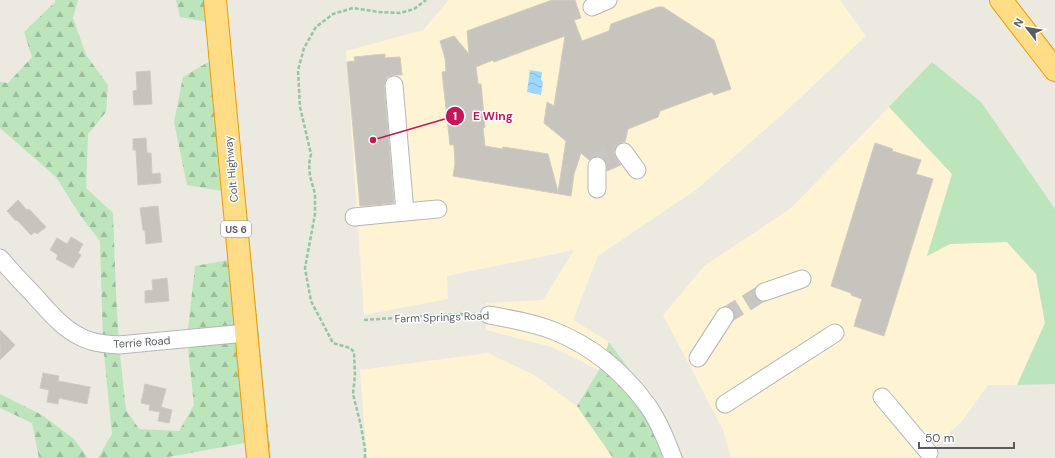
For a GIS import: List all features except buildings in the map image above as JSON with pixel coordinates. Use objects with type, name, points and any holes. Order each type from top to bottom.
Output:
[{"type":"highway","name":"Colt Highway","points":[[216,0],[258,458]]},
{"type":"highway","points":[[1001,0],[1055,70]]},
{"type":"street","points":[[592,7],[608,0]]},
{"type":"street","points":[[394,85],[405,212]]},
{"type":"street","points":[[624,152],[637,170]]},
{"type":"street","points":[[597,166],[597,189]]},
{"type":"street","points":[[354,217],[438,208]]},
{"type":"street","name":"Terrie Road","points":[[0,258],[51,314],[76,334],[90,341],[119,345],[246,333]]},
{"type":"street","points":[[764,292],[802,279]]},
{"type":"street","name":"Farm Springs Road","points":[[490,314],[526,322],[554,331],[574,340],[609,364],[623,377],[648,407],[665,437],[673,458]]},
{"type":"street","points":[[698,358],[725,316]]},
{"type":"street","points":[[725,404],[835,333]]},
{"type":"street","points":[[882,397],[929,453]]},
{"type":"path","points":[[365,458],[361,426],[353,394],[355,375],[354,352],[350,348],[333,343],[311,300],[305,268],[315,214],[315,194],[310,176],[309,164],[311,154],[300,106],[298,70],[304,48],[316,27],[333,14],[353,8],[379,12],[400,13],[414,9],[426,0]]},
{"type":"path","name":"Farm Springs Road","points":[[364,320],[458,314],[490,314]]},
{"type":"shaded area","points":[[449,0],[840,0],[866,36],[783,114],[696,190],[598,256],[573,320],[609,342],[599,370],[552,347],[486,330],[486,303],[543,300],[574,250],[447,276],[448,299],[364,315],[346,51],[423,30]]},
{"type":"shaded area","points":[[889,107],[952,174],[928,256],[950,244],[1007,242],[1036,274],[1045,323],[1017,385],[988,385],[963,420],[923,458],[731,458],[723,430],[663,315],[705,265],[791,208]]},
{"type":"shaded area","points":[[488,353],[534,375],[577,406],[613,458],[367,458],[360,370]]},
{"type":"green space","points":[[55,0],[78,0],[73,18],[86,55],[108,85],[106,112],[88,134],[86,188],[113,213],[119,345],[126,410],[139,429],[179,431],[194,405],[187,338],[195,266],[239,258],[233,193],[187,185],[174,122],[183,77],[220,55],[218,24],[180,17],[176,0],[226,0],[271,458],[258,458],[256,441],[163,458],[98,458],[112,434],[103,344],[100,241],[80,215],[56,177],[0,128],[0,82],[8,83],[32,57],[24,32],[55,2]]},
{"type":"green space","points":[[932,62],[981,102],[1055,209],[1055,384],[1017,385],[1045,323],[1036,274],[1007,242],[950,244],[927,256],[952,174],[889,107]]},
{"type":"green space","points":[[609,342],[647,394],[684,458],[613,458],[577,406],[599,370]]},
{"type":"green space","points":[[0,394],[42,415],[74,439],[88,458],[39,458],[32,423],[0,408]]},
{"type":"water","points":[[530,70],[542,72],[541,79],[543,82],[541,95],[527,92]]},
{"type":"tunnel","points":[[597,166],[601,158],[616,151],[624,152]]},
{"type":"tunnel","points":[[725,316],[764,292]]},
{"type":"place","name":"E Wing","points":[[373,140]]}]
